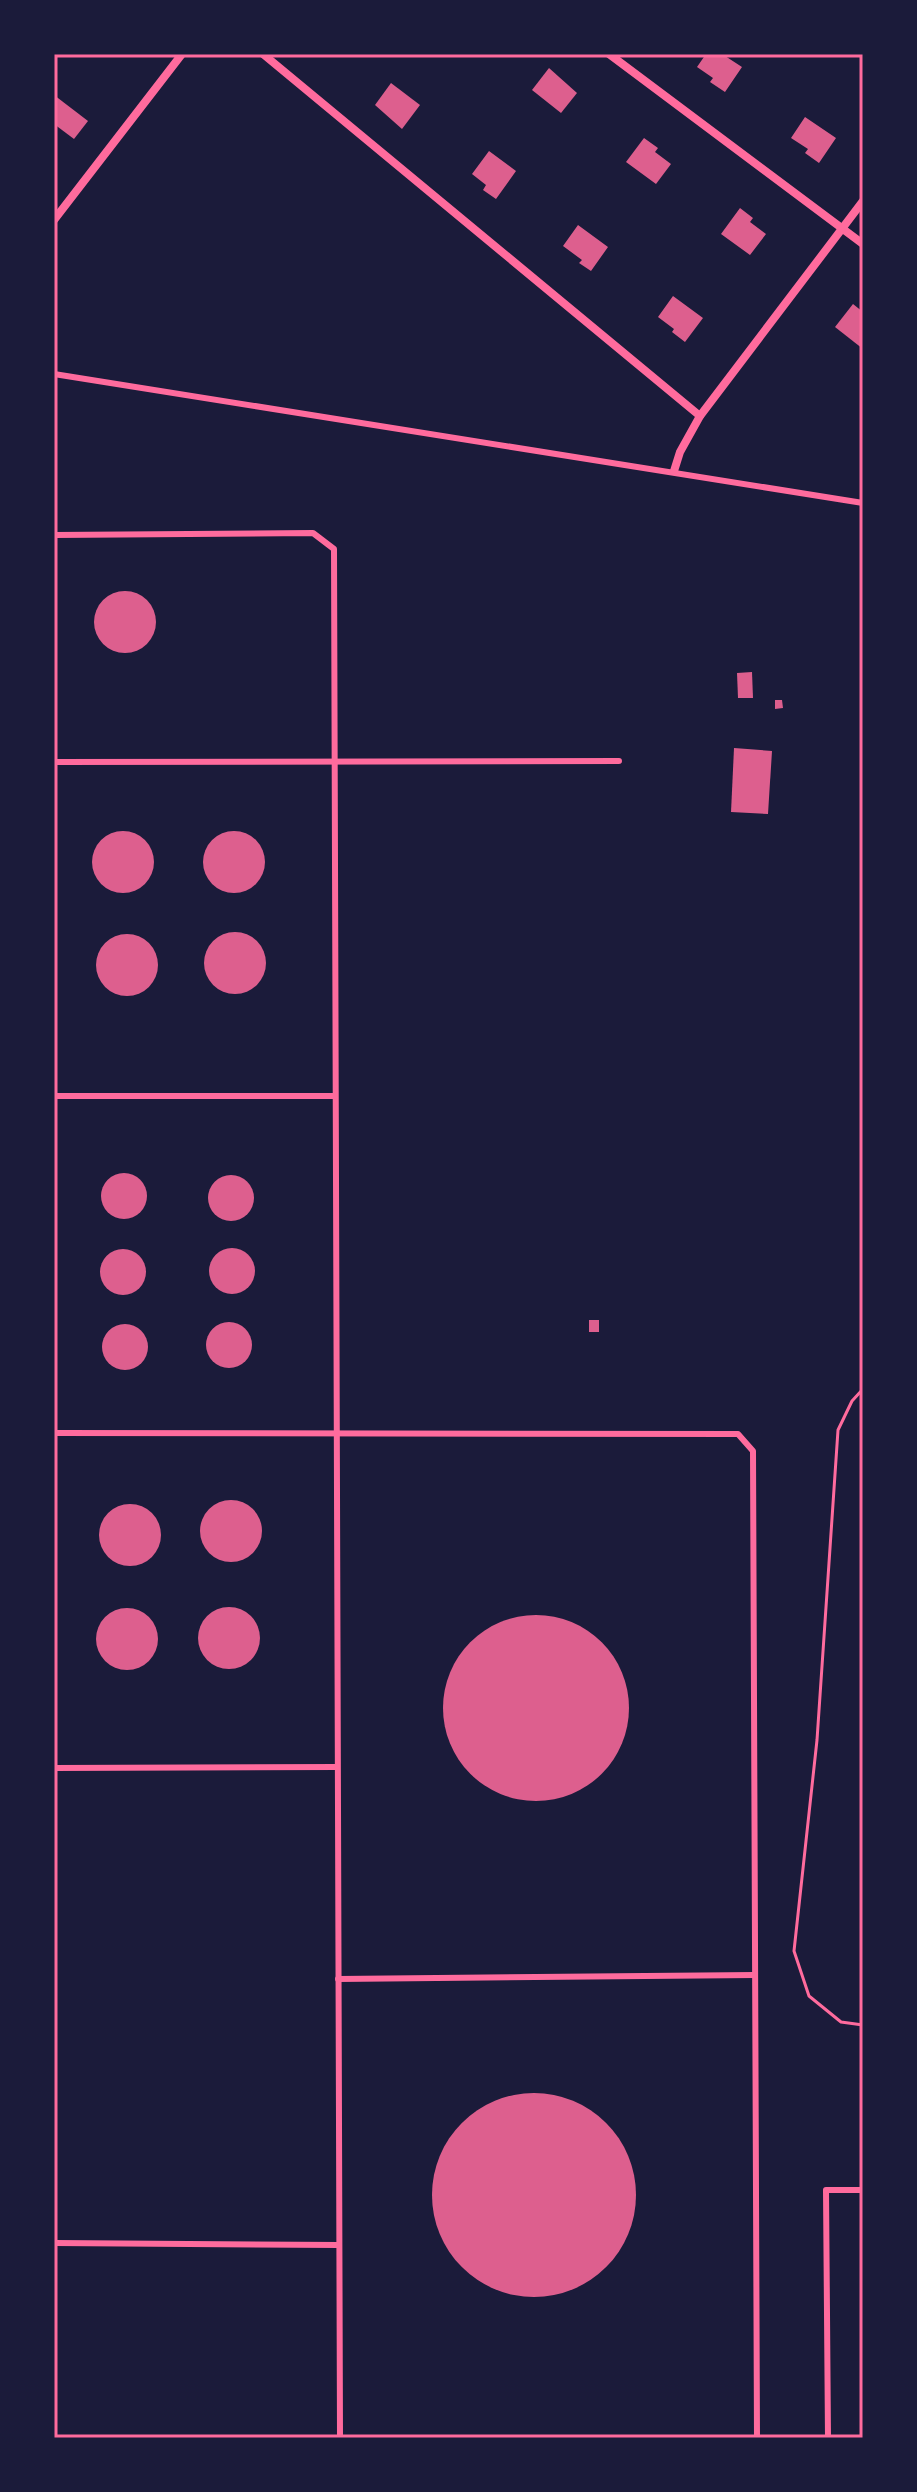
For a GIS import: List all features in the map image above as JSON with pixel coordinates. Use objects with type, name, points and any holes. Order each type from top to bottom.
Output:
[{"type":"street","points":[[54,220],[182,54]]},
{"type":"street","points":[[263,54],[700,416]]},
{"type":"street","points":[[609,54],[863,244]]},
{"type":"street","points":[[674,471],[680,452],[700,416],[863,201]]},
{"type":"lane","points":[[54,374],[863,503]]},
{"type":"lane","points":[[54,535],[313,533],[334,549],[340,2438]]},
{"type":"lane","points":[[54,762],[619,761]]},
{"type":"lane","points":[[54,1096],[335,1096]]},
{"type":"lane","points":[[54,1433],[738,1434],[753,1451],[757,2438]]},
{"type":"lane","points":[[54,1768],[337,1767]]},
{"type":"lane","points":[[338,1979],[755,1975]]},
{"type":"lane","points":[[828,2438],[826,2190],[863,2190]]},
{"type":"lane","points":[[54,2243],[339,2245]]},
{"type":"path","points":[[863,1389],[852,1401],[838,1430],[817,1740],[794,1951],[809,1996],[841,2022],[863,2025]]},
{"type":"building","points":[[706,54],[722,54],[742,67],[725,92],[710,82],[713,78],[697,67]]},
{"type":"building","points":[[549,68],[577,93],[561,113],[532,90]]},
{"type":"building","points":[[391,83],[420,105],[402,129],[375,105]]},
{"type":"building","points":[[54,95],[88,121],[74,139],[54,124]]},
{"type":"building","points":[[805,117],[836,138],[819,163],[805,153],[808,149],[791,138]]},
{"type":"building","points":[[644,138],[658,148],[655,152],[671,164],[656,184],[626,162]]},
{"type":"building","points":[[489,151],[516,171],[496,199],[483,190],[486,185],[472,174]]},
{"type":"building","points":[[740,208],[753,218],[750,222],[766,234],[750,255],[721,234]]},
{"type":"building","points":[[578,225],[608,247],[591,271],[563,246]]},
{"type":"building","points":[[673,296],[703,318],[685,342],[658,317]]},
{"type":"building","points":[[853,304],[863,312],[863,349],[835,327]]},
{"type":"building","points":[[125,591],[147,600],[156,622],[147,644],[125,653],[103,644],[94,622],[103,600]]},
{"type":"building","points":[[752,672],[753,698],[738,698],[737,673]]},
{"type":"building","points":[[775,700],[782,700],[783,708],[775,709]]},
{"type":"building","points":[[734,748],[772,751],[768,814],[731,812]]},
{"type":"building","points":[[123,831],[145,840],[154,862],[145,884],[123,893],[101,884],[92,862],[101,840]]},
{"type":"building","points":[[234,831],[256,840],[265,862],[256,884],[234,893],[212,884],[203,862],[212,840]]},
{"type":"building","points":[[235,932],[257,941],[266,963],[257,985],[235,994],[213,985],[204,963],[213,941]]},
{"type":"building","points":[[127,934],[149,943],[158,965],[149,987],[127,996],[105,987],[96,965],[105,943]]},
{"type":"building","points":[[124,1173],[140,1180],[147,1196],[140,1212],[124,1219],[108,1212],[101,1196],[108,1180]]},
{"type":"building","points":[[231,1175],[247,1182],[254,1198],[247,1214],[231,1221],[215,1214],[208,1198],[215,1182]]},
{"type":"building","points":[[232,1248],[248,1255],[255,1271],[248,1287],[232,1294],[216,1287],[209,1271],[216,1255]]},
{"type":"building","points":[[123,1249],[139,1256],[146,1272],[139,1288],[123,1295],[107,1288],[100,1272],[107,1256]]},
{"type":"building","points":[[589,1320],[599,1320],[599,1332],[589,1332]]},
{"type":"building","points":[[229,1322],[245,1329],[252,1345],[245,1361],[229,1368],[213,1361],[206,1345],[213,1329]]},
{"type":"building","points":[[125,1324],[141,1331],[148,1347],[141,1363],[125,1370],[109,1363],[102,1347],[109,1331]]},
{"type":"building","points":[[231,1500],[253,1509],[262,1531],[253,1553],[231,1562],[209,1553],[200,1531],[209,1509]]},
{"type":"building","points":[[130,1504],[152,1513],[161,1535],[152,1557],[130,1566],[108,1557],[99,1535],[108,1513]]},
{"type":"building","points":[[229,1607],[251,1616],[260,1638],[251,1660],[229,1669],[207,1660],[198,1638],[207,1616]]},
{"type":"building","points":[[127,1608],[149,1617],[158,1639],[149,1661],[127,1670],[105,1661],[96,1639],[105,1617]]},
{"type":"building","points":[[536,1615],[572,1622],[602,1642],[622,1672],[629,1708],[622,1744],[602,1774],[572,1794],[536,1801],[500,1794],[470,1774],[450,1744],[443,1708],[450,1672],[470,1642],[500,1622]]},
{"type":"building","points":[[534,2093],[573,2100],[606,2123],[629,2156],[636,2195],[629,2234],[606,2267],[573,2290],[534,2297],[495,2290],[462,2267],[439,2234],[432,2195],[439,2156],[462,2123],[495,2100]]}]
